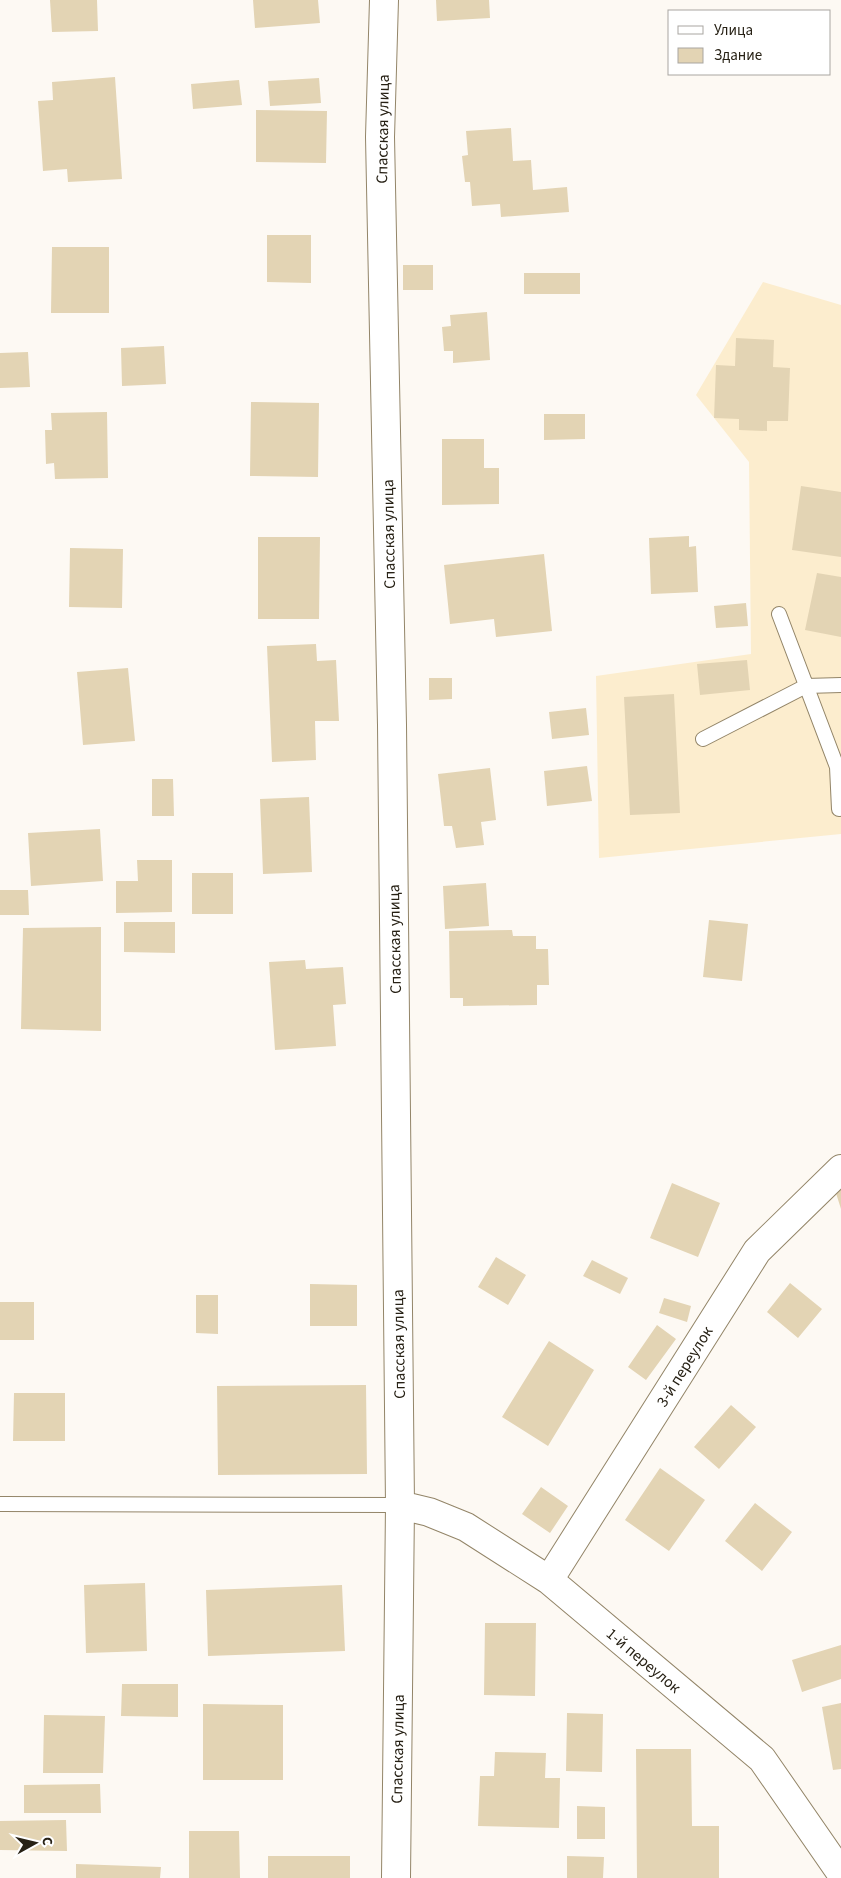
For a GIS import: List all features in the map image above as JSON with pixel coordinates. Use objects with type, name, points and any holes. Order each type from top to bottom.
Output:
[{"type":"street","name":"Спасская улица","points":[[384,0],[380,137],[392,725],[400,1505],[396,1878]]},
{"type":"street","name":"3-й переулок","points":[[549,1580],[757,1251],[841,1168]]},
{"type":"street","name":"1-й переулок","points":[[400,1505],[429,1512],[466,1527],[549,1580],[762,1760],[841,1873]]},
{"type":"lane","points":[[779,614],[837,767],[839,809]]},
{"type":"lane","points":[[703,738],[806,686],[841,685]]},
{"type":"lane","points":[[0,1504],[400,1505]]},
{"type":"shaded area","points":[[763,282],[841,305],[841,834],[599,858],[596,676],[751,654],[749,462],[696,395]]},
{"type":"building","points":[[50,0],[97,0],[98,31],[52,32]]},
{"type":"building","points":[[253,0],[318,0],[320,23],[255,28]]},
{"type":"building","points":[[436,0],[489,0],[490,18],[437,21]]},
{"type":"building","points":[[115,77],[122,179],[68,182],[67,169],[43,171],[38,101],[53,100],[52,82]]},
{"type":"building","points":[[319,78],[321,103],[270,106],[268,81]]},
{"type":"building","points":[[239,80],[242,105],[193,109],[191,84]]},
{"type":"building","points":[[256,110],[327,111],[326,163],[256,162]]},
{"type":"building","points":[[511,128],[513,161],[531,160],[533,190],[567,187],[569,212],[501,217],[500,204],[472,206],[470,182],[465,182],[462,156],[468,155],[466,131]]},
{"type":"building","points":[[267,235],[311,235],[311,283],[267,282]]},
{"type":"building","points":[[52,247],[109,247],[109,313],[51,313]]},
{"type":"building","points":[[403,265],[433,265],[433,290],[403,290]]},
{"type":"building","points":[[524,273],[580,273],[580,294],[524,294]]},
{"type":"building","points":[[487,312],[490,360],[453,363],[453,351],[444,351],[442,327],[451,326],[450,315]]},
{"type":"building","points":[[736,338],[774,340],[773,367],[790,368],[788,421],[767,421],[767,431],[739,430],[739,419],[714,418],[716,365],[735,366]]},
{"type":"building","points":[[164,346],[166,384],[122,386],[121,348]]},
{"type":"building","points":[[28,352],[30,387],[0,388],[0,353]]},
{"type":"building","points":[[251,402],[319,403],[318,477],[250,476]]},
{"type":"building","points":[[107,412],[108,478],[55,479],[54,463],[46,464],[45,430],[52,430],[51,413]]},
{"type":"building","points":[[544,414],[585,414],[585,439],[544,440]]},
{"type":"building","points":[[442,439],[484,439],[484,468],[499,468],[499,504],[442,505]]},
{"type":"building","points":[[801,486],[841,492],[841,557],[792,550]]},
{"type":"building","points":[[689,536],[689,547],[696,546],[698,592],[651,594],[649,538]]},
{"type":"building","points":[[258,537],[320,537],[319,619],[258,619]]},
{"type":"building","points":[[70,548],[123,549],[122,608],[69,607]]},
{"type":"building","points":[[544,554],[552,631],[496,637],[494,619],[450,624],[444,565]]},
{"type":"building","points":[[817,573],[841,577],[841,637],[805,630]]},
{"type":"building","points":[[746,603],[748,626],[716,628],[714,606]]},
{"type":"building","points":[[316,644],[317,661],[336,660],[339,721],[315,721],[316,760],[272,762],[267,646]]},
{"type":"building","points":[[747,660],[750,690],[700,695],[697,664]]},
{"type":"building","points":[[128,668],[135,741],[83,745],[77,672]]},
{"type":"building","points":[[429,678],[452,678],[452,699],[429,700]]},
{"type":"building","points":[[674,694],[680,813],[630,815],[624,697]]},
{"type":"building","points":[[586,708],[589,735],[552,739],[549,712]]},
{"type":"building","points":[[587,766],[592,801],[547,806],[544,771]]},
{"type":"building","points":[[490,768],[496,820],[481,822],[484,845],[456,848],[452,826],[444,826],[438,774]]},
{"type":"building","points":[[152,779],[173,779],[174,816],[152,816]]},
{"type":"building","points":[[309,797],[312,872],[263,874],[260,799]]},
{"type":"building","points":[[100,829],[103,881],[31,886],[28,833]]},
{"type":"building","points":[[137,860],[172,860],[172,912],[116,913],[116,881],[138,881]]},
{"type":"building","points":[[192,873],[233,873],[233,914],[192,914]]},
{"type":"building","points":[[486,883],[489,926],[445,929],[443,886]]},
{"type":"building","points":[[0,890],[28,890],[29,915],[0,915]]},
{"type":"building","points":[[709,920],[748,924],[742,981],[703,977]]},
{"type":"building","points":[[124,922],[175,922],[175,953],[124,952]]},
{"type":"building","points":[[101,927],[101,1031],[21,1029],[23,928]]},
{"type":"building","points":[[512,930],[513,936],[536,936],[536,949],[548,949],[549,985],[537,985],[537,1005],[463,1006],[463,998],[450,998],[449,931]]},
{"type":"building","points":[[305,960],[306,969],[343,967],[346,1004],[333,1005],[336,1046],[275,1050],[269,962]]},
{"type":"building","points":[[672,1183],[720,1203],[698,1257],[650,1238]]},
{"type":"building","points":[[841,1188],[841,1209],[835,1190]]},
{"type":"building","points":[[496,1257],[526,1275],[508,1305],[478,1287]]},
{"type":"building","points":[[592,1260],[628,1278],[620,1294],[583,1276]]},
{"type":"building","points":[[790,1283],[822,1309],[798,1338],[767,1312]]},
{"type":"building","points":[[310,1284],[357,1285],[357,1326],[310,1326]]},
{"type":"building","points":[[196,1295],[218,1295],[218,1334],[196,1333]]},
{"type":"building","points":[[664,1298],[691,1306],[687,1322],[659,1313]]},
{"type":"building","points":[[0,1302],[34,1302],[34,1340],[0,1340]]},
{"type":"building","points":[[657,1325],[676,1339],[646,1380],[628,1367]]},
{"type":"building","points":[[549,1341],[594,1370],[548,1446],[502,1417]]},
{"type":"building","points":[[366,1385],[367,1474],[218,1475],[217,1386]]},
{"type":"building","points":[[14,1393],[65,1393],[65,1441],[13,1441]]},
{"type":"building","points":[[731,1405],[756,1427],[719,1469],[694,1447]]},
{"type":"building","points":[[660,1468],[705,1500],[669,1551],[625,1520]]},
{"type":"building","points":[[541,1487],[568,1506],[550,1533],[522,1514]]},
{"type":"building","points":[[755,1503],[792,1532],[762,1571],[725,1541]]},
{"type":"building","points":[[145,1583],[147,1651],[86,1653],[84,1585]]},
{"type":"building","points":[[342,1585],[345,1651],[208,1656],[206,1590]]},
{"type":"building","points":[[485,1623],[536,1623],[535,1696],[484,1695]]},
{"type":"building","points":[[841,1645],[841,1679],[802,1692],[792,1660]]},
{"type":"building","points":[[122,1684],[178,1684],[178,1717],[121,1716]]},
{"type":"building","points":[[841,1703],[841,1769],[833,1770],[822,1707]]},
{"type":"building","points":[[203,1704],[283,1705],[283,1780],[203,1780]]},
{"type":"building","points":[[567,1713],[603,1714],[602,1772],[566,1771]]},
{"type":"building","points":[[44,1715],[105,1716],[103,1773],[43,1773]]},
{"type":"building","points":[[636,1749],[691,1749],[692,1826],[719,1826],[719,1878],[637,1878]]},
{"type":"building","points":[[495,1752],[546,1753],[545,1778],[560,1778],[559,1828],[478,1826],[480,1776],[494,1776]]},
{"type":"building","points":[[100,1784],[101,1813],[24,1813],[24,1785]]},
{"type":"building","points":[[577,1806],[605,1807],[605,1839],[577,1839]]},
{"type":"building","points":[[66,1820],[67,1851],[0,1850],[0,1821]]},
{"type":"building","points":[[189,1831],[239,1831],[240,1878],[189,1878]]},
{"type":"building","points":[[268,1856],[350,1856],[350,1878],[268,1878]]},
{"type":"building","points":[[567,1856],[604,1857],[603,1878],[567,1878]]},
{"type":"building","points":[[76,1864],[161,1867],[160,1878],[76,1878]]}]
